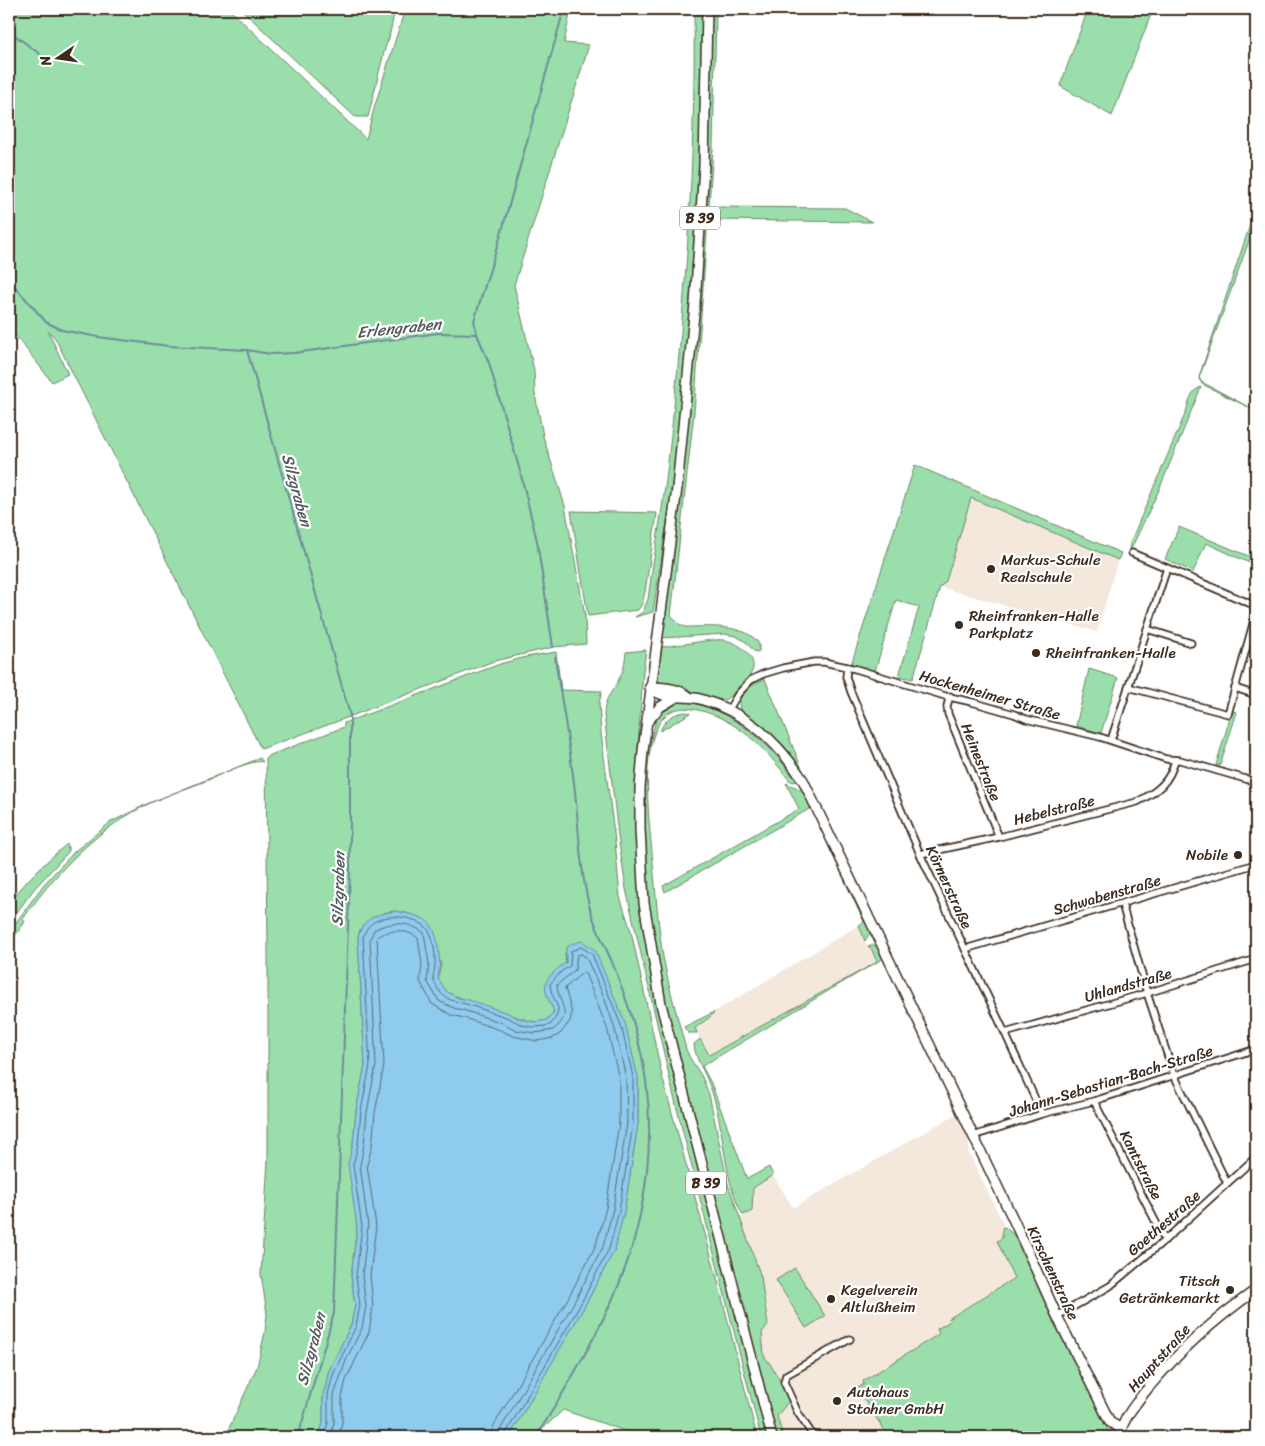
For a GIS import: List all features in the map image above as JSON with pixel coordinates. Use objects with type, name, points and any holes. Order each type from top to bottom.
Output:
[{"type":"main road","name":"B 39","points":[[707,9],[704,166],[695,304],[678,480],[650,687],[640,788],[640,829],[644,903],[664,1014],[772,1437]]},
{"type":"main road","name":"Kirschenstraße","points":[[650,687],[662,687],[684,692],[689,696],[729,709],[760,730],[778,747],[803,780],[1057,1316],[1110,1422],[1120,1433]]},
{"type":"main road","points":[[650,687],[657,694],[675,698],[689,696]]},
{"type":"main road","points":[[647,722],[660,707],[675,698]]},
{"type":"main road","name":"Hauptstraße","points":[[1120,1433],[1140,1398],[1175,1357],[1216,1320],[1256,1290]]},
{"type":"street","points":[[1132,553],[1256,606]]},
{"type":"street","points":[[1110,740],[1167,568]]},
{"type":"street","points":[[1128,687],[1228,714],[1256,613]]},
{"type":"street","points":[[1147,629],[1191,643]]},
{"type":"street","name":"Hockenheimer Straße","points":[[729,709],[744,687],[751,680],[763,674],[814,662],[824,662],[995,708],[1036,722],[1110,740],[1166,759],[1256,782]]},
{"type":"street","name":"Körnerstraße","points":[[847,667],[846,677],[851,692],[920,854],[1006,1033],[1042,1114]]},
{"type":"street","points":[[1235,688],[1256,695]]},
{"type":"street","name":"Heinestraße","points":[[950,696],[947,706],[948,714],[999,837]]},
{"type":"street","name":"Hebelstraße","points":[[920,854],[999,837],[1137,802],[1150,795],[1166,782],[1175,760]]},
{"type":"street","points":[[1256,822],[1256,847]]},
{"type":"street","name":"Schwabenstraße","points":[[964,949],[1256,864]]},
{"type":"street","points":[[1122,904],[1147,993],[1174,1075],[1227,1183]]},
{"type":"street","name":"Uhlandstraße","points":[[1006,1033],[1147,993],[1256,959]]},
{"type":"street","name":"Johann-Sebastian-Bach-Straße","points":[[973,1136],[1256,1050]]},
{"type":"street","name":"Kantstraße","points":[[1094,1100],[1165,1240]]},
{"type":"street","name":"Goethestraße","points":[[1057,1316],[1110,1286],[1165,1240],[1256,1157]]},
{"type":"street","points":[[814,1437],[794,1404],[784,1382],[786,1376],[850,1338]]},
{"type":"shaded area","points":[[971,498],[1118,560],[1097,632],[940,587],[946,581]]},
{"type":"shaded area","points":[[859,925],[866,944],[871,948],[877,962],[708,1055],[694,1028],[714,1012]]},
{"type":"shaded area","points":[[956,1114],[968,1137],[969,1153],[1005,1227],[1002,1228],[1002,1238],[997,1242],[1014,1277],[949,1318],[950,1321],[939,1334],[863,1381],[865,1384],[857,1389],[889,1437],[783,1437],[777,1416],[789,1401],[781,1382],[764,1356],[762,1332],[768,1325],[764,1289],[740,1222],[743,1215],[752,1211],[753,1188],[773,1175],[793,1208]]},
{"type":"green space","points":[[9,9],[229,9],[366,139],[405,9],[571,9],[564,43],[589,45],[514,285],[534,370],[535,394],[543,436],[565,506],[585,616],[586,644],[554,647],[494,661],[261,749],[55,338],[48,331],[68,374],[52,382],[9,327]]},
{"type":"green space","points":[[241,9],[395,9],[368,117],[355,117]]},
{"type":"green space","points":[[694,9],[702,9],[699,163],[689,317],[678,438],[653,612],[635,617],[643,612],[648,599],[666,480],[678,363],[691,185]]},
{"type":"green space","points":[[710,9],[716,9],[713,149],[694,413],[671,615],[679,624],[685,627],[715,627],[745,632],[759,644],[759,651],[757,652],[736,636],[725,634],[662,638],[679,492]]},
{"type":"green space","points":[[1088,9],[1153,9],[1112,116],[1060,86]]},
{"type":"green space","points":[[715,207],[845,208],[872,222],[714,220]]},
{"type":"green space","points":[[1256,207],[1256,222],[1199,377]]},
{"type":"green space","points":[[1201,381],[1256,411],[1202,384]]},
{"type":"green space","points":[[1201,387],[1159,490],[1131,549],[1130,543],[1186,412],[1190,397],[1194,391]]},
{"type":"green space","points":[[915,465],[1121,553],[1118,560],[971,498],[946,581],[940,587],[913,679],[899,676],[919,607],[896,600],[875,671],[851,665]]},
{"type":"green space","points":[[571,511],[657,513],[645,592],[642,604],[638,610],[588,616]]},
{"type":"green space","points":[[1179,527],[1256,559],[1256,566],[1206,543],[1193,572],[1165,559]]},
{"type":"green space","points":[[724,640],[737,644],[749,655],[753,663],[752,671],[746,681],[731,695],[724,700],[716,699],[661,684],[657,671],[662,647]]},
{"type":"green space","points":[[646,650],[638,747],[636,816],[636,846],[643,929],[665,1040],[767,1437],[761,1437],[673,1093],[626,889],[604,714],[608,698],[622,672],[626,652]]},
{"type":"green space","points":[[556,652],[561,690],[602,691],[599,703],[601,733],[620,897],[631,931],[662,1076],[717,1278],[757,1437],[638,1437],[637,1435],[563,1410],[534,1437],[509,1437],[583,1309],[614,1251],[624,1212],[638,1124],[638,1077],[565,953],[566,963],[546,992],[554,1011],[547,1020],[530,1021],[446,992],[438,978],[441,964],[423,919],[396,911],[383,913],[376,917],[360,929],[358,938],[365,1065],[356,1111],[353,1143],[357,1227],[351,1276],[355,1305],[351,1325],[328,1373],[323,1393],[323,1423],[319,1437],[225,1437],[257,1367],[267,1314],[261,1274],[268,1160],[266,758],[344,727],[344,723],[500,664]]},
{"type":"green space","points":[[1089,669],[1118,678],[1101,733],[1076,726]]},
{"type":"green space","points":[[765,679],[804,774],[775,740],[741,711],[739,705],[742,695],[750,687]]},
{"type":"green space","points":[[682,701],[717,711],[733,719],[774,753],[797,781],[789,780],[771,757],[738,728],[712,714],[698,710],[679,709],[667,714],[655,731],[650,748],[648,809],[663,957],[686,1049],[702,1077],[709,1094],[728,1184],[761,1277],[768,1325],[762,1332],[764,1356],[781,1382],[789,1401],[777,1416],[783,1437],[776,1437],[675,1050],[663,997],[648,903],[644,805],[648,750],[657,716],[666,706]]},
{"type":"green space","points":[[1232,711],[1237,712],[1220,766],[1216,765]]},
{"type":"green space","points":[[685,712],[691,713],[660,731],[664,723],[670,718]]},
{"type":"green space","points":[[260,758],[263,762],[238,767],[154,801],[102,833],[87,845],[47,887],[23,919],[25,922],[9,944],[9,932],[44,884],[76,850],[111,822],[149,803]]},
{"type":"green space","points":[[786,783],[804,791],[871,931],[865,941],[859,925],[864,922],[811,808],[665,892],[663,886],[799,809]]},
{"type":"green space","points":[[67,844],[69,851],[34,889],[9,923],[9,908],[15,897],[36,872]]},
{"type":"green space","points":[[872,945],[877,946],[883,958],[877,962],[871,948],[868,947]]},
{"type":"green space","points":[[877,962],[702,1066],[711,1083],[747,1179],[769,1167],[773,1175],[753,1188],[752,1211],[743,1215],[731,1184],[714,1100],[696,1055],[694,1044],[700,1039],[709,1055]]},
{"type":"green space","points":[[714,1012],[695,1028],[697,1033],[688,1033],[684,1027]]},
{"type":"green space","points":[[1005,1227],[1016,1237],[1107,1429],[1112,1432],[1113,1437],[889,1437],[857,1389],[864,1384],[863,1381],[939,1334],[937,1329],[950,1321],[948,1319],[1014,1278],[997,1241],[1002,1238],[1002,1228]]},
{"type":"green space","points":[[795,1268],[825,1316],[806,1328],[776,1280]]},
{"type":"water","points":[[396,911],[420,917],[430,924],[436,936],[439,955],[438,978],[446,991],[458,998],[508,1013],[519,1019],[535,1022],[547,1020],[554,1012],[546,992],[546,983],[552,974],[566,963],[566,948],[571,944],[582,941],[595,950],[625,1023],[638,1077],[638,1124],[624,1212],[614,1251],[583,1309],[509,1437],[319,1437],[323,1423],[323,1393],[328,1373],[351,1325],[355,1305],[351,1276],[357,1227],[348,1164],[365,1065],[358,938],[363,925],[367,921],[377,915]]},
{"type":"waterway","name":"Erlengraben","points":[[9,280],[46,322],[62,330],[98,337],[169,346],[247,350],[271,354],[294,353],[438,333],[477,334],[474,321],[501,234],[564,9]]},
{"type":"waterway","points":[[9,31],[40,54]]},
{"type":"waterway","points":[[477,334],[489,363],[520,471],[537,541],[553,647]]},
{"type":"waterway","name":"Silzgraben","points":[[247,350],[350,715],[350,871],[334,1313],[298,1437]]},
{"type":"waterway","points":[[536,1437],[593,1339],[623,1273],[642,1205],[649,1135],[648,1100],[644,1066],[636,1032],[619,979],[594,920],[586,890],[581,860],[572,767],[555,657]]},
{"type":"place","name":"Markus-Schule Realschule","points":[[991,569]]},
{"type":"place","name":"Rheinfranken-Halle Parkplatz","points":[[959,625]]},
{"type":"place","name":"Rheinfranken-Halle","points":[[1036,653]]},
{"type":"place","name":"Nobile","points":[[1238,855]]},
{"type":"place","name":"Titsch Getränkemarkt","points":[[1230,1290]]},
{"type":"place","name":"Kegelverein Altlußheim","points":[[831,1299]]},
{"type":"place","name":"Autohaus Stohner GmbH","points":[[837,1401]]}]
